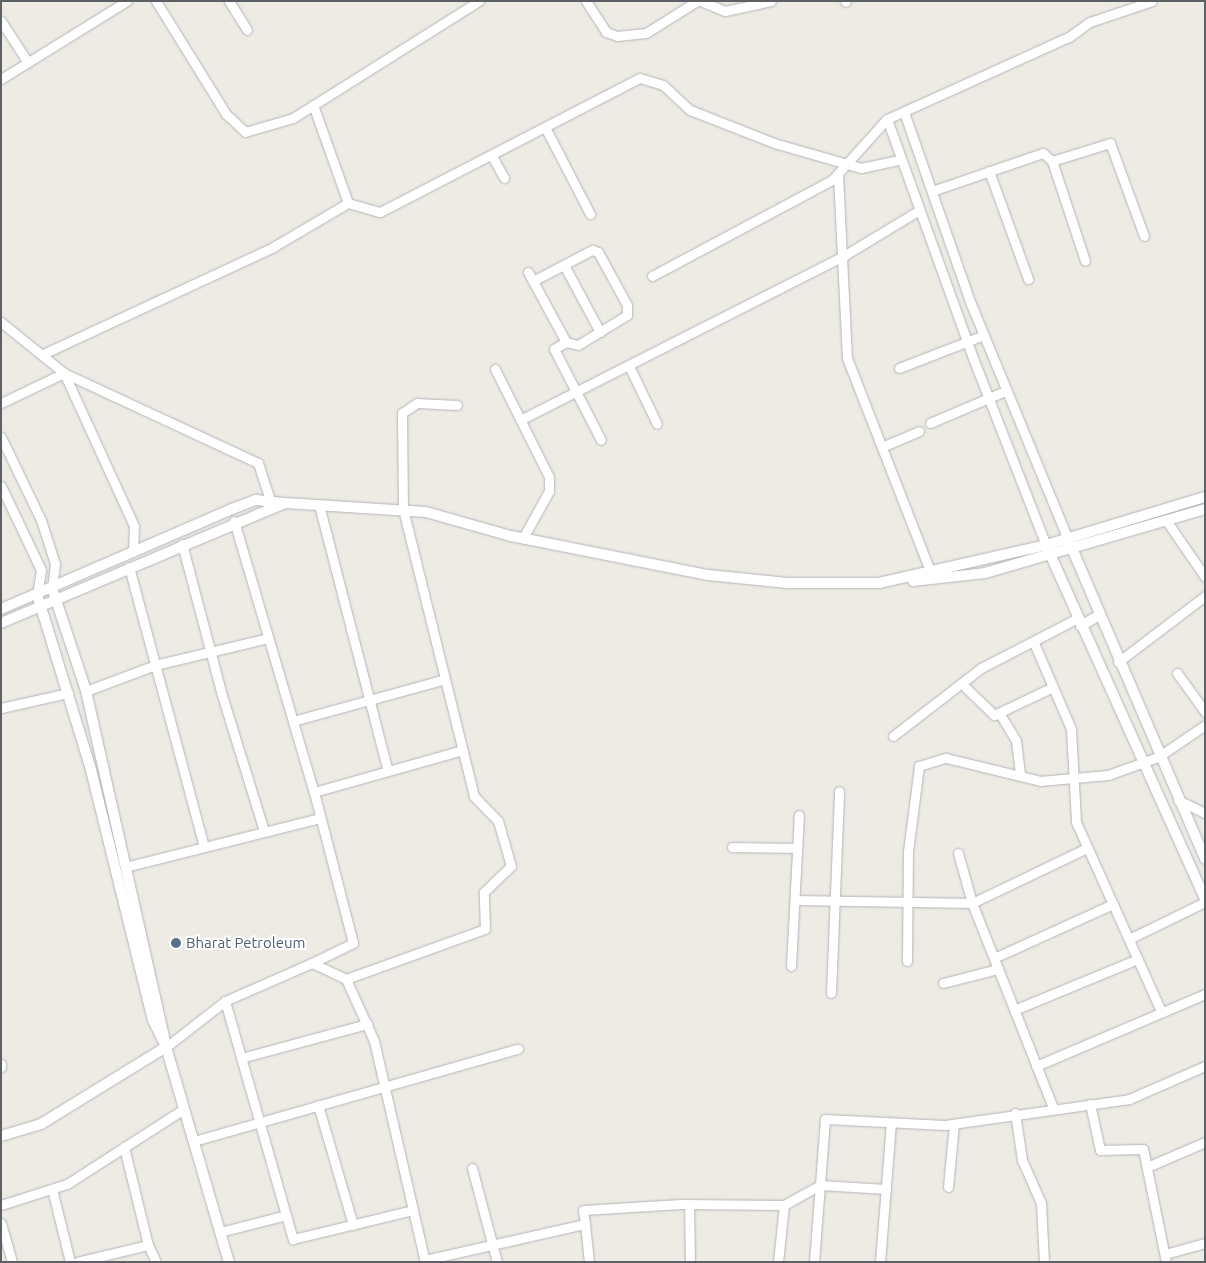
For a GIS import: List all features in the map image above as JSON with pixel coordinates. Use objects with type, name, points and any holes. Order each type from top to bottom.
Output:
[{"type":"street","points":[[1,79],[27,61],[127,1]]},
{"type":"street","points":[[156,1],[226,114],[245,132],[267,129],[313,105],[479,1]]},
{"type":"street","points":[[229,1],[247,30]]},
{"type":"street","points":[[586,1],[606,32],[617,36],[646,34],[697,1]]},
{"type":"street","points":[[701,1],[725,11],[771,1]]},
{"type":"street","points":[[652,276],[838,175],[887,119],[1069,37],[1090,22],[1152,1]]},
{"type":"street","points":[[1,21],[27,61]]},
{"type":"street","points":[[43,354],[273,247],[348,203],[380,212],[546,129],[640,78],[663,85],[690,110],[774,143],[861,168],[900,160]]},
{"type":"street","points":[[313,105],[348,203]]},
{"type":"street","points":[[904,112],[1005,391],[1158,757],[1205,859]]},
{"type":"street","points":[[887,119],[918,211],[1046,545],[1142,765],[1205,900],[1128,939]]},
{"type":"street","points":[[546,129],[590,214]]},
{"type":"street","points":[[1052,161],[1110,143],[1144,236]]},
{"type":"street","points":[[932,191],[1043,153],[1052,161],[1085,261]]},
{"type":"street","points":[[492,156],[504,178]]},
{"type":"street","points":[[989,171],[1028,279]]},
{"type":"street","points":[[838,175],[845,254],[847,358],[884,446],[930,576]]},
{"type":"street","points":[[522,419],[845,254],[918,211]]},
{"type":"street","points":[[528,272],[533,282],[566,342],[574,346],[600,332],[628,312],[598,252],[592,250],[533,282]]},
{"type":"street","points":[[564,265],[600,332]]},
{"type":"street","points":[[1,322],[7,332],[43,354],[64,373],[249,457],[264,471],[270,504]]},
{"type":"street","points":[[899,368],[984,335]]},
{"type":"street","points":[[566,342],[554,349],[601,440]]},
{"type":"street","points":[[629,366],[657,424]]},
{"type":"street","points":[[495,369],[522,419],[549,477],[549,491],[523,538]]},
{"type":"street","points":[[1,402],[64,373]]},
{"type":"street","points":[[64,373],[134,526],[133,552]]},
{"type":"street","points":[[930,423],[1005,391]]},
{"type":"street","points":[[346,979],[485,929],[484,892],[511,866],[498,821],[474,796],[442,680],[403,510],[402,413],[417,403],[457,405]]},
{"type":"street","points":[[884,446],[919,431]]},
{"type":"street","points":[[1,437],[41,520],[55,564],[52,588],[54,600],[86,692],[128,866],[166,1047],[229,1262]]},
{"type":"street","points":[[1,486],[41,570],[37,594],[38,607],[68,693],[116,869],[153,1020],[166,1047]]},
{"type":"street","points":[[930,576],[1046,545],[1205,497]]},
{"type":"street","points":[[1,623],[270,504]]},
{"type":"street","points":[[1,609],[232,509],[270,504],[319,505],[426,512],[523,538],[660,567],[748,580],[797,583],[906,580],[1051,556],[1168,523],[1205,509]]},
{"type":"street","points":[[319,505],[388,771]]},
{"type":"street","points":[[1,1136],[41,1124],[166,1047],[225,1001],[353,944],[314,792],[234,521]]},
{"type":"street","points":[[1168,523],[1205,578]]},
{"type":"street","points":[[182,544],[209,650],[264,831]]},
{"type":"street","points":[[129,567],[204,846]]},
{"type":"street","points":[[1118,662],[1205,596]]},
{"type":"street","points":[[893,736],[981,668],[1099,615]]},
{"type":"street","points":[[86,692],[155,665],[209,650],[268,638]]},
{"type":"street","points":[[1034,643],[1071,729],[1076,822],[1162,1013]]},
{"type":"street","points":[[1177,673],[1205,712]]},
{"type":"street","points":[[293,721],[442,680]]},
{"type":"street","points":[[962,684],[990,714],[1000,714],[1053,687]]},
{"type":"street","points":[[1,708],[68,693]]},
{"type":"street","points":[[1000,714],[1016,741],[1020,776]]},
{"type":"street","points":[[907,961],[907,900],[919,766],[946,758],[1020,776],[1074,780],[1142,765],[1158,757],[1205,725]]},
{"type":"street","points":[[314,792],[462,750]]},
{"type":"street","points":[[831,993],[839,791]]},
{"type":"street","points":[[1177,799],[1205,813]]},
{"type":"street","points":[[791,966],[799,815]]},
{"type":"street","points":[[116,869],[320,818]]},
{"type":"street","points":[[732,847],[797,848]]},
{"type":"street","points":[[795,900],[907,900],[972,903],[1087,848]]},
{"type":"street","points":[[958,853],[972,903],[1053,1108]]},
{"type":"street","points":[[994,958],[1113,904]]},
{"type":"street","points":[[1014,1010],[1138,959]]},
{"type":"street","points":[[312,963],[346,979],[367,1024],[385,1085],[425,1261],[585,1224]]},
{"type":"street","points":[[943,983],[998,969]]},
{"type":"street","points":[[1036,1066],[1205,994]]},
{"type":"street","points":[[225,1001],[293,1239],[414,1210]]},
{"type":"street","points":[[241,1058],[367,1024]]},
{"type":"street","points":[[194,1140],[518,1049]]},
{"type":"street","points":[[814,1262],[825,1119],[954,1124],[1015,1113],[1129,1100],[1205,1066]]},
{"type":"street","points":[[1090,1104],[1100,1150],[1141,1147],[1147,1167],[1165,1258],[1205,1243]]},
{"type":"street","points":[[318,1105],[352,1225]]},
{"type":"street","points":[[1,1205],[52,1190],[184,1109]]},
{"type":"street","points":[[1015,1113],[1022,1160],[1040,1203],[1044,1262]]},
{"type":"street","points":[[880,1262],[891,1123]]},
{"type":"street","points":[[948,1188],[954,1124]]},
{"type":"street","points":[[1147,1167],[1205,1142]]},
{"type":"street","points":[[124,1147],[148,1245],[156,1262]]},
{"type":"street","points":[[472,1168],[497,1262]]},
{"type":"street","points":[[589,1262],[583,1210],[688,1204],[784,1205],[820,1185],[886,1189]]},
{"type":"street","points":[[52,1190],[70,1262]]},
{"type":"street","points":[[688,1204],[690,1262]]},
{"type":"street","points":[[778,1262],[784,1205]]},
{"type":"street","points":[[220,1232],[286,1215]]},
{"type":"street","points":[[1,1223],[12,1262]]},
{"type":"street","points":[[77,1262],[148,1245]]},
{"type":"place","name":"Bharat Petroleum","points":[[176,943]]}]
